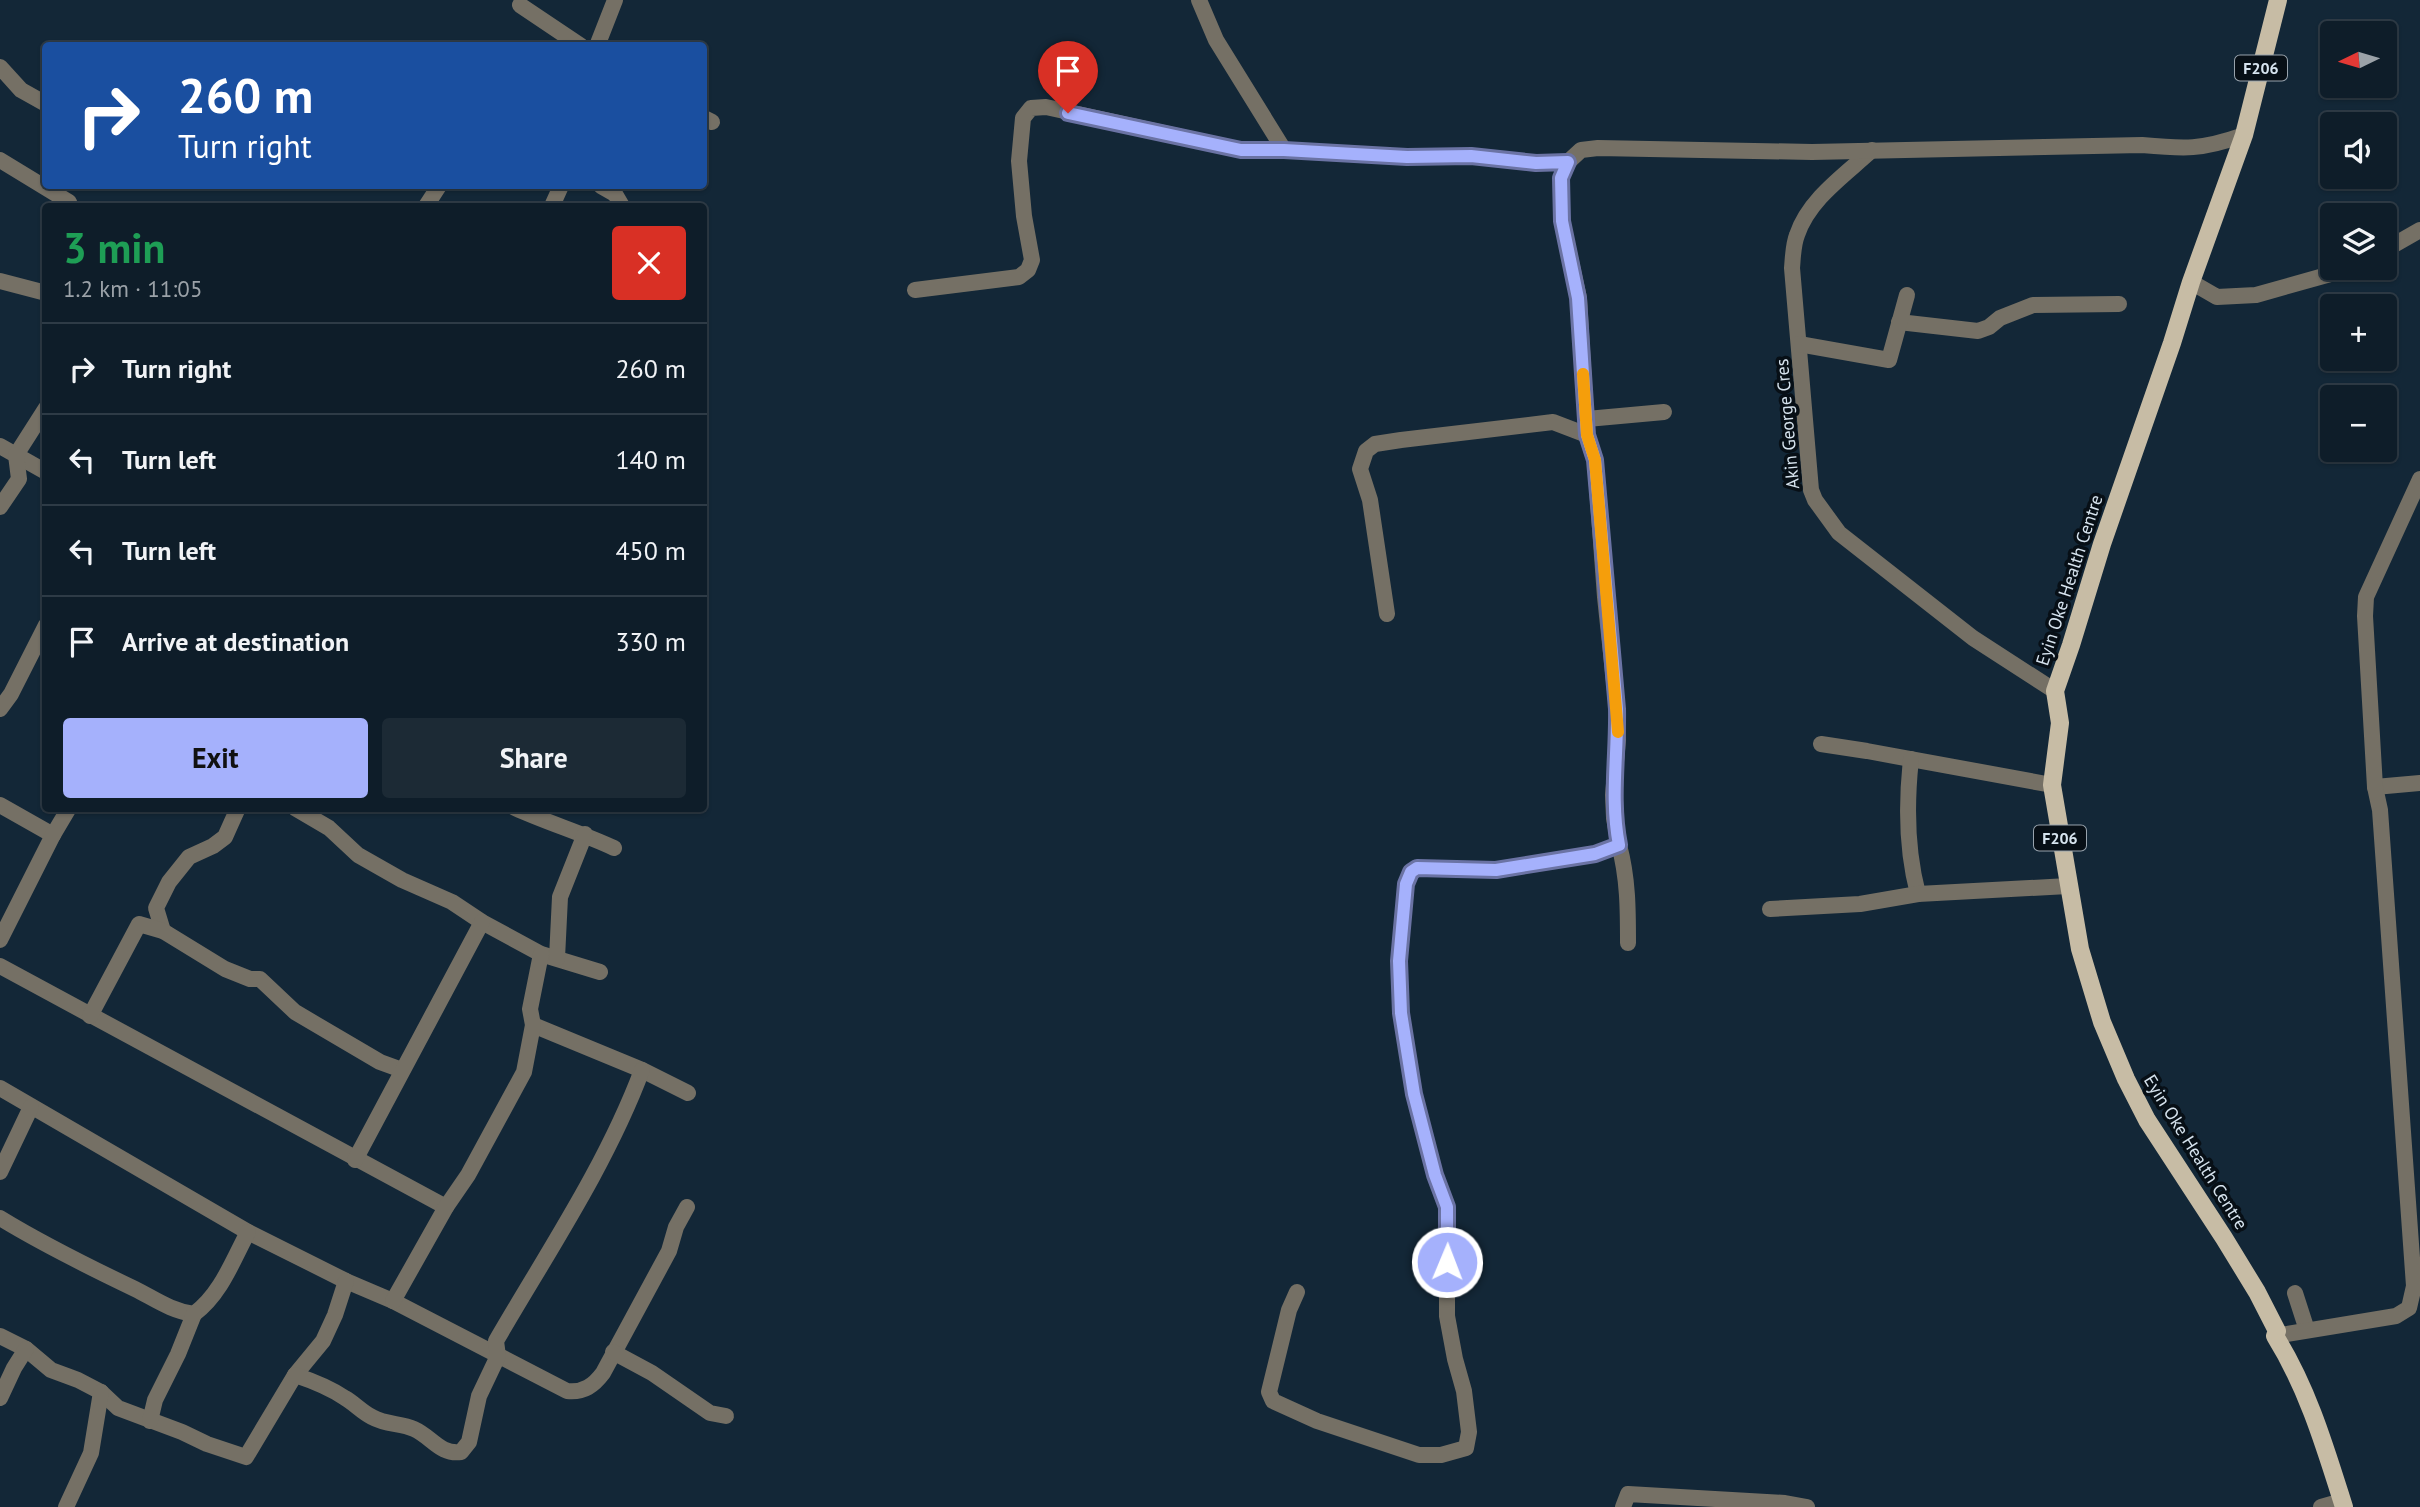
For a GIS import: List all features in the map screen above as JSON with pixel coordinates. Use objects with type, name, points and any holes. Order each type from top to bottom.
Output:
[{"type":"main road","name":"Eyin Oke Health Centre","points":[[2278,0],[2244,135],[2191,282],[2054,691],[2060,723],[2052,785],[2080,950],[2102,1022],[2147,1120],[2257,1292],[2277,1331],[2275,1336],[2294,1367],[2316,1418],[2343,1504]]},
{"type":"street","points":[[599,42],[615,0]]},
{"type":"street","points":[[1199,0],[1216,40],[1284,150]]},
{"type":"street","points":[[520,5],[575,42]]},
{"type":"street","points":[[0,67],[21,90],[42,102]]},
{"type":"street","points":[[915,290],[1019,277],[1028,270],[1032,260],[1024,216],[1019,161],[1023,118],[1031,108],[1046,107],[1241,150],[1407,157],[1471,156],[1536,163],[1568,162]]},
{"type":"street","points":[[1628,943],[1624,864],[1614,818],[1617,709],[1595,460],[1587,427],[1578,298],[1562,221],[1561,178],[1568,162],[1581,150],[1598,148],[1812,152],[2129,145],[2189,149],[2216,145],[2244,135]]},
{"type":"street","name":"Akin George Cres","points":[[1872,150],[1823,195],[1807,214],[1796,237],[1792,268],[1811,490],[1815,500],[1839,533],[1973,638],[2054,691]]},
{"type":"street","points":[[0,160],[42,186]]},
{"type":"street","points":[[48,189],[69,202]]},
{"type":"street","points":[[606,189],[615,194],[620,203]]},
{"type":"street","points":[[2397,243],[2420,230]]},
{"type":"street","points":[[2191,282],[2217,297],[2256,295],[2320,277]]},
{"type":"street","points":[[0,281],[42,292]]},
{"type":"street","points":[[1799,344],[1889,360],[1907,295]]},
{"type":"street","points":[[1899,322],[1978,331],[1989,327],[2000,318],[2033,305],[2119,304]]},
{"type":"street","points":[[1387,614],[1370,500],[1360,469],[1366,451],[1375,444],[1553,422],[1587,427],[1664,412]]},
{"type":"street","points":[[0,507],[19,479],[16,455],[42,414]]},
{"type":"street","points":[[0,446],[42,470]]},
{"type":"street","points":[[2275,1336],[2396,1316],[2409,1308],[2414,1286],[2379,810],[2375,787],[2366,597],[2420,479]]},
{"type":"street","points":[[0,707],[11,694],[42,633]]},
{"type":"street","points":[[1821,744],[2052,785]]},
{"type":"street","points":[[1911,759],[1907,828],[1912,870],[1919,894]]},
{"type":"street","points":[[2375,787],[2420,783]]},
{"type":"street","points":[[0,805],[53,835]]},
{"type":"street","points":[[0,940],[67,812]]},
{"type":"street","points":[[163,931],[156,908],[169,883],[189,857],[225,837],[236,812]]},
{"type":"street","points":[[302,812],[329,828],[358,855],[402,880],[453,902],[482,922],[549,956],[600,972]]},
{"type":"street","points":[[525,812],[585,834],[614,848]]},
{"type":"street","points":[[393,1301],[446,1207],[468,1175],[524,1072],[533,1025],[530,1009],[549,956],[560,897],[585,834]]},
{"type":"street","points":[[1297,1292],[1289,1310],[1269,1392],[1273,1401],[1317,1421],[1419,1455],[1441,1455],[1466,1448],[1469,1432],[1464,1391],[1447,1316],[1447,1207],[1435,1175],[1414,1094],[1401,1013],[1399,961],[1406,884],[1411,872],[1417,868],[1496,870],[1595,854],[1619,845]]},
{"type":"street","points":[[1770,909],[1860,904],[1919,894],[2068,886]]},
{"type":"street","points":[[355,1160],[482,922]]},
{"type":"street","points":[[90,1016],[139,924],[163,931],[225,970],[250,979],[260,979],[295,1012],[380,1062],[402,1070]]},
{"type":"street","points":[[0,967],[446,1207]]},
{"type":"street","points":[[533,1025],[642,1070],[688,1093]]},
{"type":"street","points":[[295,1375],[325,1385],[370,1416],[386,1423],[412,1428],[433,1441],[438,1448],[452,1453],[461,1452],[469,1442],[479,1395],[498,1356],[496,1341],[583,1193],[627,1108],[642,1070]]},
{"type":"street","points":[[0,1088],[248,1232],[346,1281],[393,1301],[562,1390],[577,1393],[595,1384],[603,1373],[669,1251],[676,1227],[687,1207]]},
{"type":"street","points":[[0,1172],[31,1107]]},
{"type":"street","points":[[0,1218],[48,1247],[148,1295],[166,1307],[194,1314]]},
{"type":"street","points":[[150,1421],[155,1400],[194,1314],[224,1279],[248,1232]]},
{"type":"street","points":[[0,1336],[26,1349],[51,1370],[101,1392],[118,1408],[246,1457],[295,1375],[323,1341],[346,1281]]},
{"type":"street","points":[[2295,1293],[2305,1324],[2304,1330]]},
{"type":"street","points":[[0,1398],[26,1349]]},
{"type":"street","points":[[613,1352],[652,1373],[710,1413],[726,1416]]},
{"type":"street","points":[[66,1507],[91,1452],[101,1392]]},
{"type":"street","points":[[1623,1507],[1628,1494],[1754,1504],[1786,1503],[1807,1507]]},
{"type":"street","points":[[2321,1507],[2343,1504]]},
{"type":"slow traffic","points":[[1583,374],[1587,435],[1595,460],[1618,732]]},
{"type":"route","points":[[1068,113],[1241,150],[1407,157],[1471,156],[1536,163],[1568,162],[1561,178],[1562,221],[1578,298],[1587,435],[1595,460],[1617,709],[1618,740],[1613,795],[1619,845],[1595,854],[1496,870],[1417,868],[1408,878],[1399,961],[1401,1013],[1414,1094],[1435,1175],[1447,1207],[1447,1262]]}]
